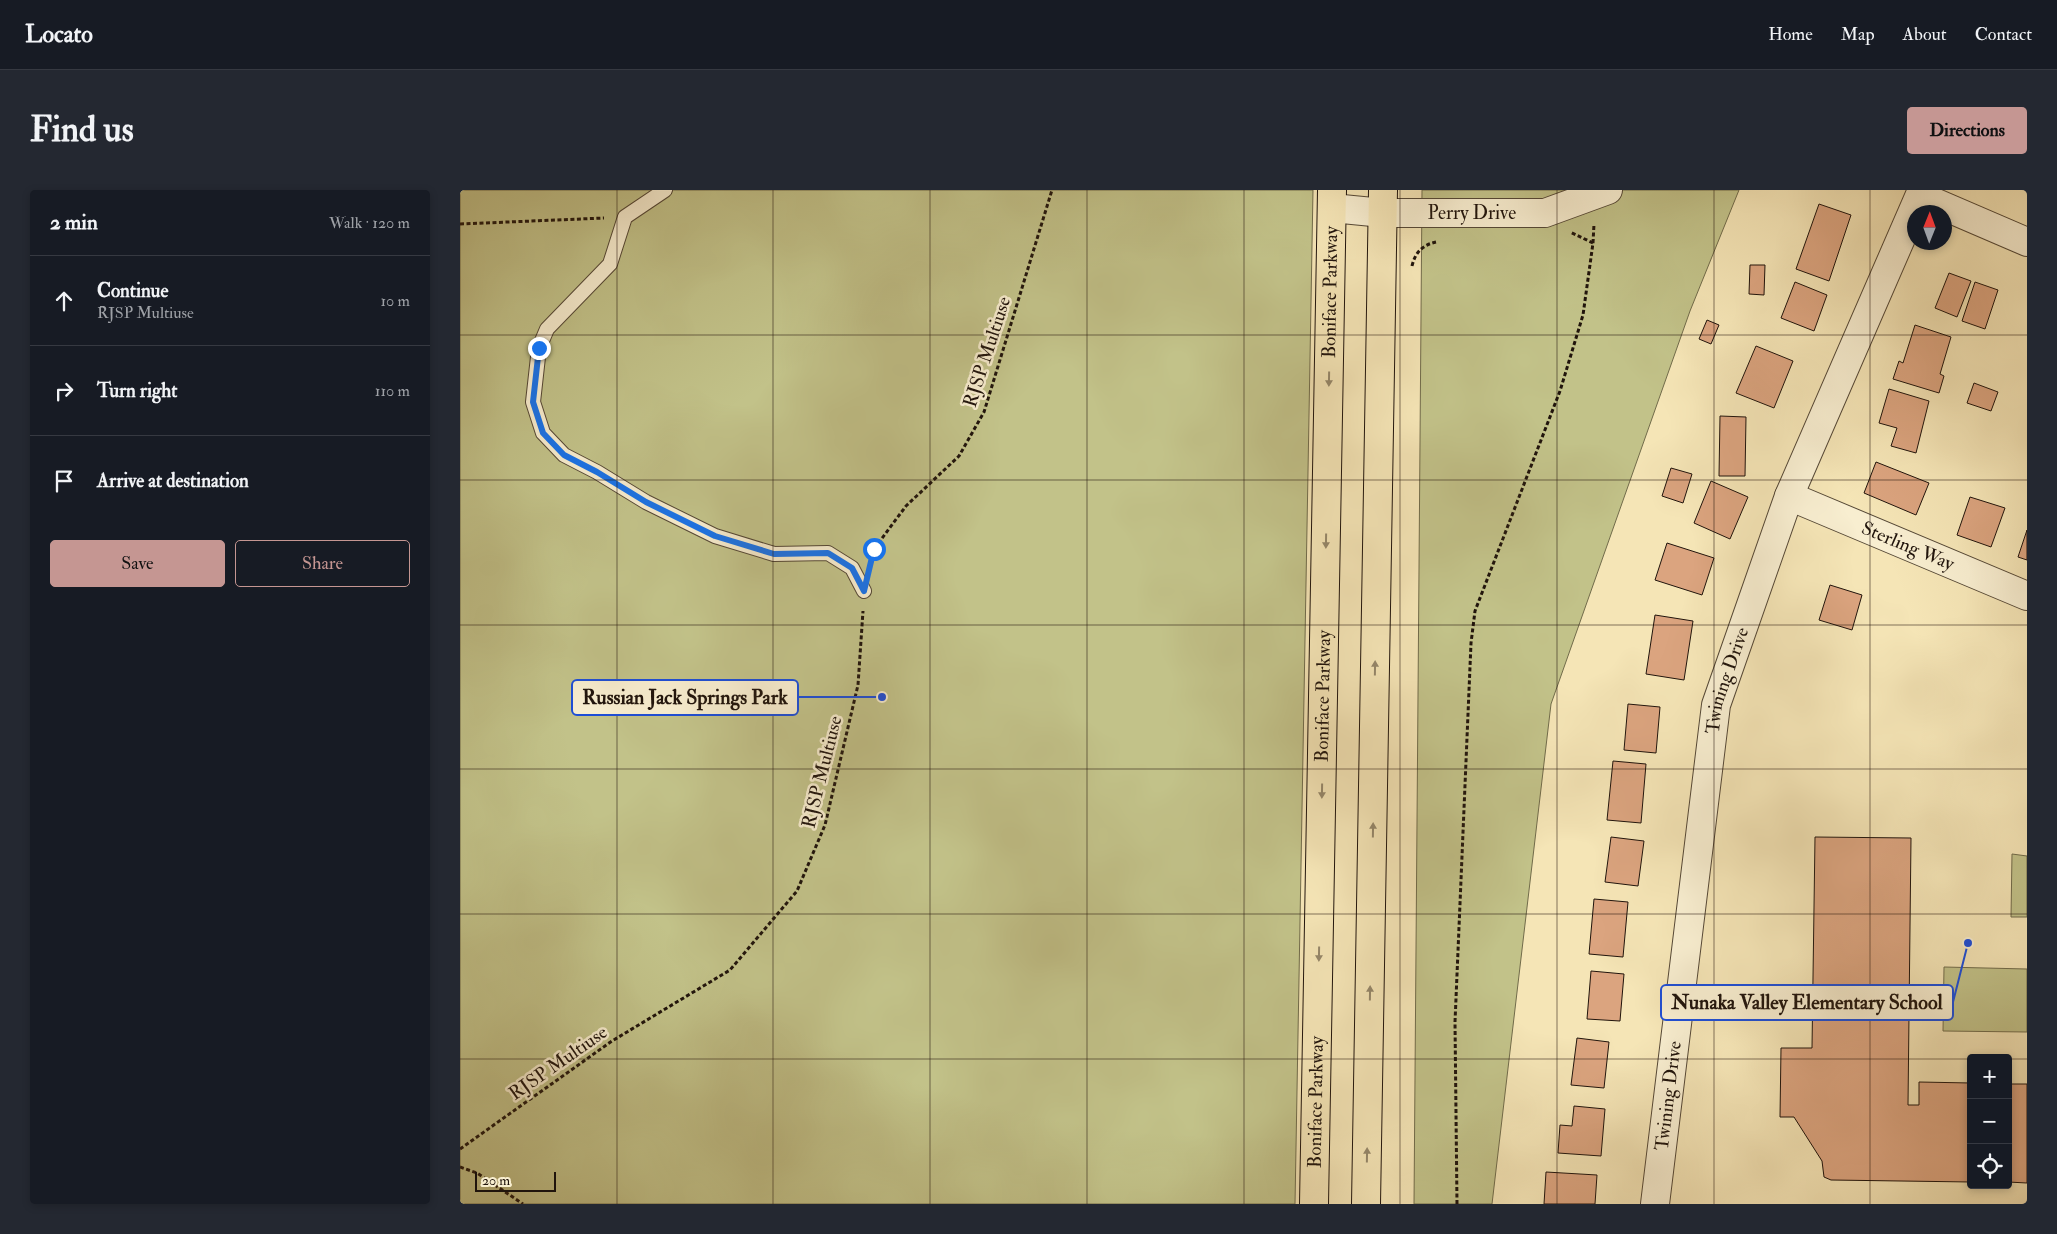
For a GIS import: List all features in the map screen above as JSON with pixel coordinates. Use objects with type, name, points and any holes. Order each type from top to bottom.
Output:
[{"type":"main road","name":"Boniface Parkway","points":[[1314,1204],[1332,199]]},
{"type":"main road","points":[[1366,1204],[1383,201]]},
{"type":"street","name":"Perry Drive","points":[[1332,199],[1545,213],[1608,190]]},
{"type":"street","points":[[1921,193],[2027,242]]},
{"type":"street","name":"Twining Drive","points":[[1655,1204],[1716,705],[1789,496],[1921,193]]},
{"type":"street","name":"Sterling Way","points":[[1789,496],[2027,596]]},
{"type":"lane","points":[[666,190],[625,217],[610,264],[547,329],[539,348],[533,402],[543,433],[564,455],[597,472],[646,502],[715,536],[774,554],[828,553],[852,568],[864,591]]},
{"type":"path","name":"RJSP Multiuse","points":[[460,1149],[612,1041],[730,970],[797,891],[825,825],[858,685],[864,591],[874,549],[906,506],[959,456],[984,412],[1047,200],[1052,190]]},
{"type":"path","points":[[460,224],[625,217]]},
{"type":"path","points":[[1457,1204],[1455,1022],[1470,643],[1475,611],[1560,391],[1583,315],[1593,243],[1563,229]]},
{"type":"path","points":[[1412,266],[1414,256],[1426,245],[1444,240]]},
{"type":"path","points":[[460,1167],[477,1172],[523,1204]]},
{"type":"green space","points":[[460,190],[1313,190],[1295,1204],[460,1204]]},
{"type":"green space","points":[[1422,190],[1739,190],[1690,311],[1551,704],[1492,1204],[1414,1204]]},
{"type":"green space","points":[[2012,854],[2027,856],[2027,917],[2011,917]]},
{"type":"green space","points":[[1944,967],[2027,969],[2027,1032],[1943,1031]]},
{"type":"building","points":[[1819,204],[1851,215],[1829,281],[1796,269]]},
{"type":"building","points":[[1750,265],[1765,265],[1764,295],[1749,294]]},
{"type":"building","points":[[1949,273],[1971,281],[1957,317],[1935,308]]},
{"type":"building","points":[[1795,282],[1827,295],[1814,331],[1781,318]]},
{"type":"building","points":[[1975,282],[1998,290],[1985,329],[1962,321]]},
{"type":"building","points":[[1707,320],[1719,325],[1711,344],[1699,339]]},
{"type":"building","points":[[1915,325],[1951,337],[1940,374],[1944,376],[1939,393],[1893,379],[1899,361],[1903,363]]},
{"type":"building","points":[[1756,346],[1793,361],[1774,408],[1736,393]]},
{"type":"building","points":[[1974,383],[1998,392],[1991,411],[1967,403]]},
{"type":"building","points":[[1889,389],[1929,401],[1916,453],[1891,446],[1897,428],[1879,423]]},
{"type":"building","points":[[1720,416],[1746,417],[1745,476],[1719,476]]},
{"type":"building","points":[[1876,462],[1929,483],[1916,515],[1864,493]]},
{"type":"building","points":[[1671,468],[1692,474],[1683,503],[1662,496]]},
{"type":"building","points":[[1711,481],[1748,497],[1730,539],[1694,523]]},
{"type":"building","points":[[1970,497],[2005,508],[1991,547],[1957,535]]},
{"type":"building","points":[[2027,530],[2027,560],[2018,557]]},
{"type":"building","points":[[1667,543],[1714,558],[1702,595],[1655,580]]},
{"type":"building","points":[[1830,585],[1862,595],[1852,630],[1819,620]]},
{"type":"building","points":[[1655,615],[1693,621],[1684,680],[1646,674]]},
{"type":"building","points":[[1628,704],[1660,707],[1656,753],[1624,750]]},
{"type":"building","points":[[1613,761],[1646,764],[1641,823],[1607,820]]},
{"type":"building","points":[[1611,837],[1644,841],[1638,886],[1605,882]]},
{"type":"building","points":[[1815,837],[1911,838],[1908,1105],[1919,1105],[1919,1082],[1967,1083],[1967,1182],[1831,1180],[1824,1177],[1822,1161],[1794,1117],[1780,1117],[1781,1048],[1812,1048]]},
{"type":"building","points":[[1594,899],[1628,902],[1623,957],[1589,954]]},
{"type":"building","points":[[1591,971],[1624,974],[1620,1021],[1587,1019]]},
{"type":"building","points":[[1577,1038],[1609,1042],[1604,1088],[1571,1085]]},
{"type":"building","points":[[2012,1084],[2027,1084],[2027,1183],[2012,1182]]},
{"type":"building","points":[[1574,1106],[1605,1109],[1601,1156],[1558,1153],[1560,1125],[1572,1126]]},
{"type":"building","points":[[1546,1172],[1597,1175],[1595,1204],[1544,1204]]},
{"type":"place","name":"Russian Jack Springs Park","points":[[882,697]]},
{"type":"place","name":"Nunaka Valley Elementary School","points":[[1968,943]]},
{"type":"route","points":[[539,348],[533,402],[543,433],[564,455],[597,472],[646,502],[715,536],[774,554],[828,553],[852,568],[864,591],[874,549]]}]
